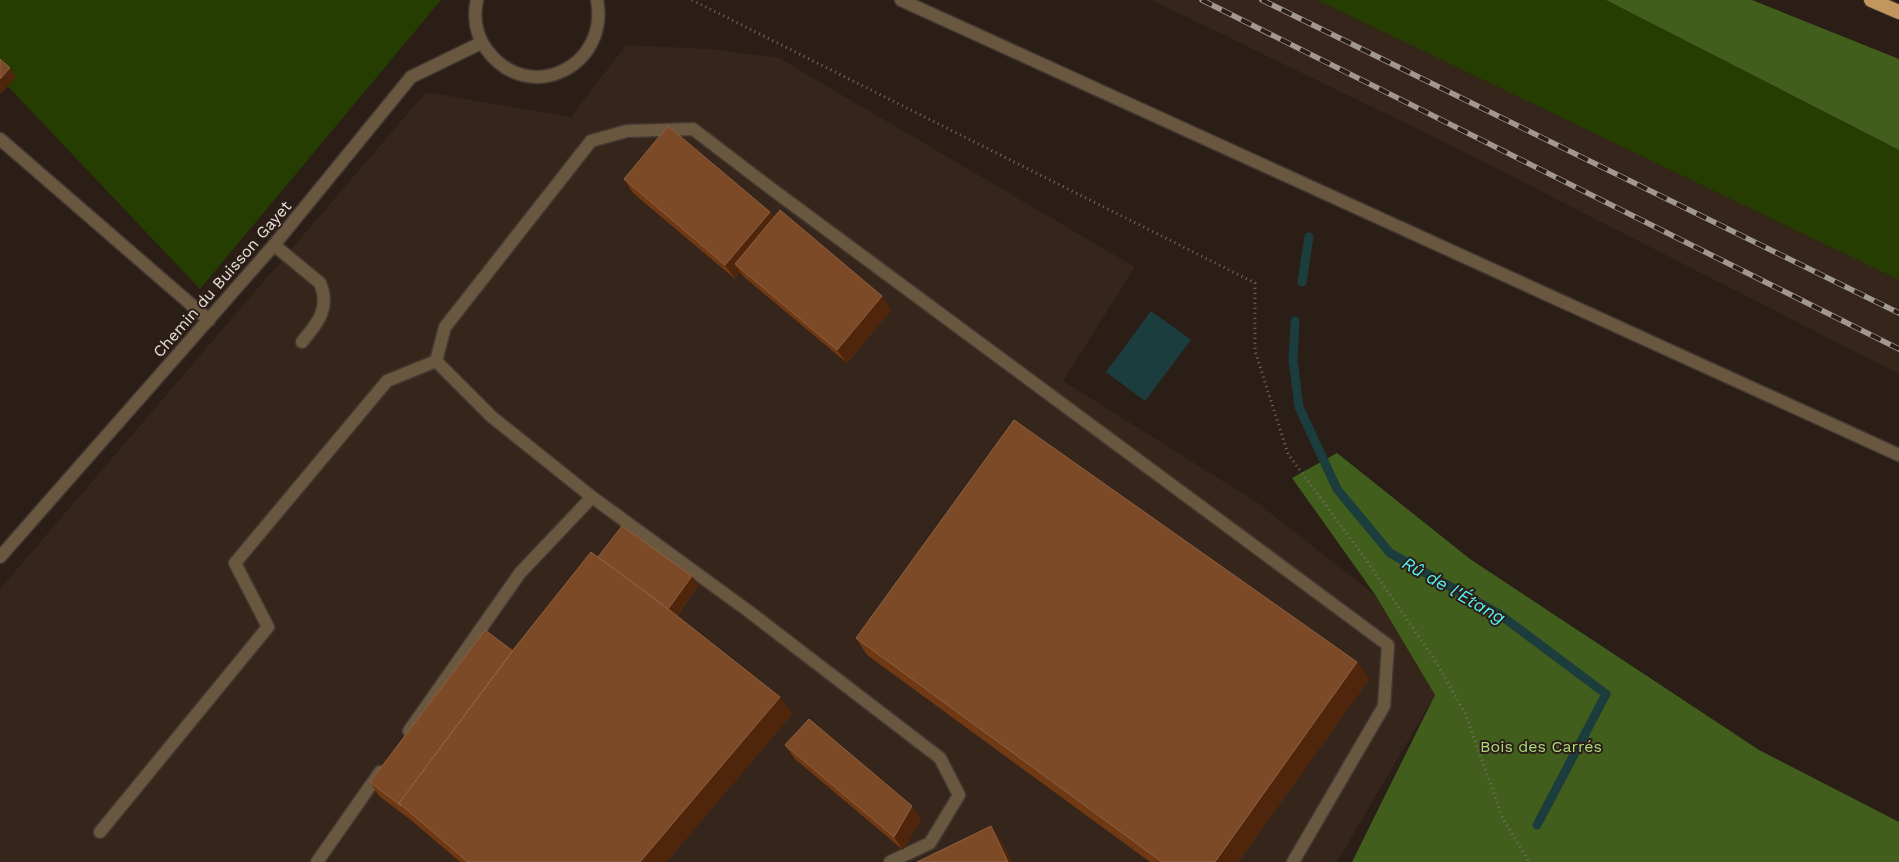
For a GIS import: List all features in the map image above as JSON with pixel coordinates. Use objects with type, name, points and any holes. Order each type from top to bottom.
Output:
[{"type":"highway","points":[[1871,0],[1899,12]]},
{"type":"street","points":[[477,0],[475,23],[481,43],[494,60],[510,72],[531,77],[552,76],[570,67],[586,53],[596,35],[599,14],[597,0]]},
{"type":"street","points":[[901,0],[1899,455]]},
{"type":"street","name":"Chemin du Buisson Gayet","points":[[0,556],[274,245],[411,77],[481,43]]},
{"type":"street","points":[[436,361],[445,328],[591,141],[627,131],[693,129],[768,187],[1388,645],[1384,706],[1293,862]]},
{"type":"street","points":[[0,139],[209,320]]},
{"type":"street","points":[[274,245],[320,283],[324,292],[324,307],[319,322],[302,342]]},
{"type":"street","points":[[436,361],[492,417],[592,496],[747,610],[940,758],[959,795],[930,843],[890,862]]},
{"type":"street","points":[[100,832],[268,627],[235,563],[387,381],[436,361]]},
{"type":"street","points":[[402,741],[520,573],[592,496]]},
{"type":"street","points":[[316,862],[386,765]]},
{"type":"path","points":[[692,0],[1255,283],[1255,350],[1288,454],[1362,554],[1436,662],[1465,713],[1503,819],[1529,862]]},
{"type":"shaded area","points":[[1152,0],[1317,0],[1899,280],[1899,374],[1452,146]]},
{"type":"shaded area","points":[[626,45],[710,49],[779,58],[1135,267],[1063,381],[1258,503],[1376,596],[1435,695],[1337,862],[0,862],[0,589],[426,92],[571,117]]},
{"type":"green space","points":[[0,0],[441,0],[200,289],[0,78]]},
{"type":"green space","points":[[1317,0],[1606,0],[1899,150],[1899,280]]},
{"type":"green space","points":[[1606,0],[1752,0],[1899,59],[1899,150]]},
{"type":"green space","name":"Bois des Carrés","points":[[1337,453],[1470,559],[1759,750],[1899,822],[1899,862],[1352,862],[1435,695],[1376,596],[1292,478]]},
{"type":"water","points":[[1151,311],[1191,340],[1145,401],[1106,372]]},
{"type":"building","points":[[0,59],[10,68],[0,79]]},
{"type":"building","points":[[668,126],[770,212],[725,265],[624,179]]},
{"type":"building","points":[[780,210],[882,296],[837,350],[735,264]]},
{"type":"building","points":[[1014,420],[1357,662],[1215,862],[1162,862],[856,638]]},
{"type":"building","points":[[622,526],[692,576],[668,609],[598,557]]},
{"type":"building","points":[[591,552],[662,604],[780,697],[640,862],[468,862],[399,803],[513,650]]},
{"type":"building","points":[[485,630],[513,651],[399,803],[401,806],[370,782]]},
{"type":"building","points":[[809,719],[912,806],[894,837],[785,745]]},
{"type":"building","points":[[991,826],[1008,862],[917,862]]},
{"type":"waterway","name":"Rû de l'Étang","points":[[1302,282],[1309,237]]},
{"type":"waterway","name":"Rû de l'Étang","points":[[1295,321],[1293,360],[1299,407],[1337,489],[1390,553],[1499,614],[1606,694],[1537,825]]},
{"type":"railway","points":[[1202,0],[1899,349]]},
{"type":"railway","points":[[1262,0],[1899,313]]}]
